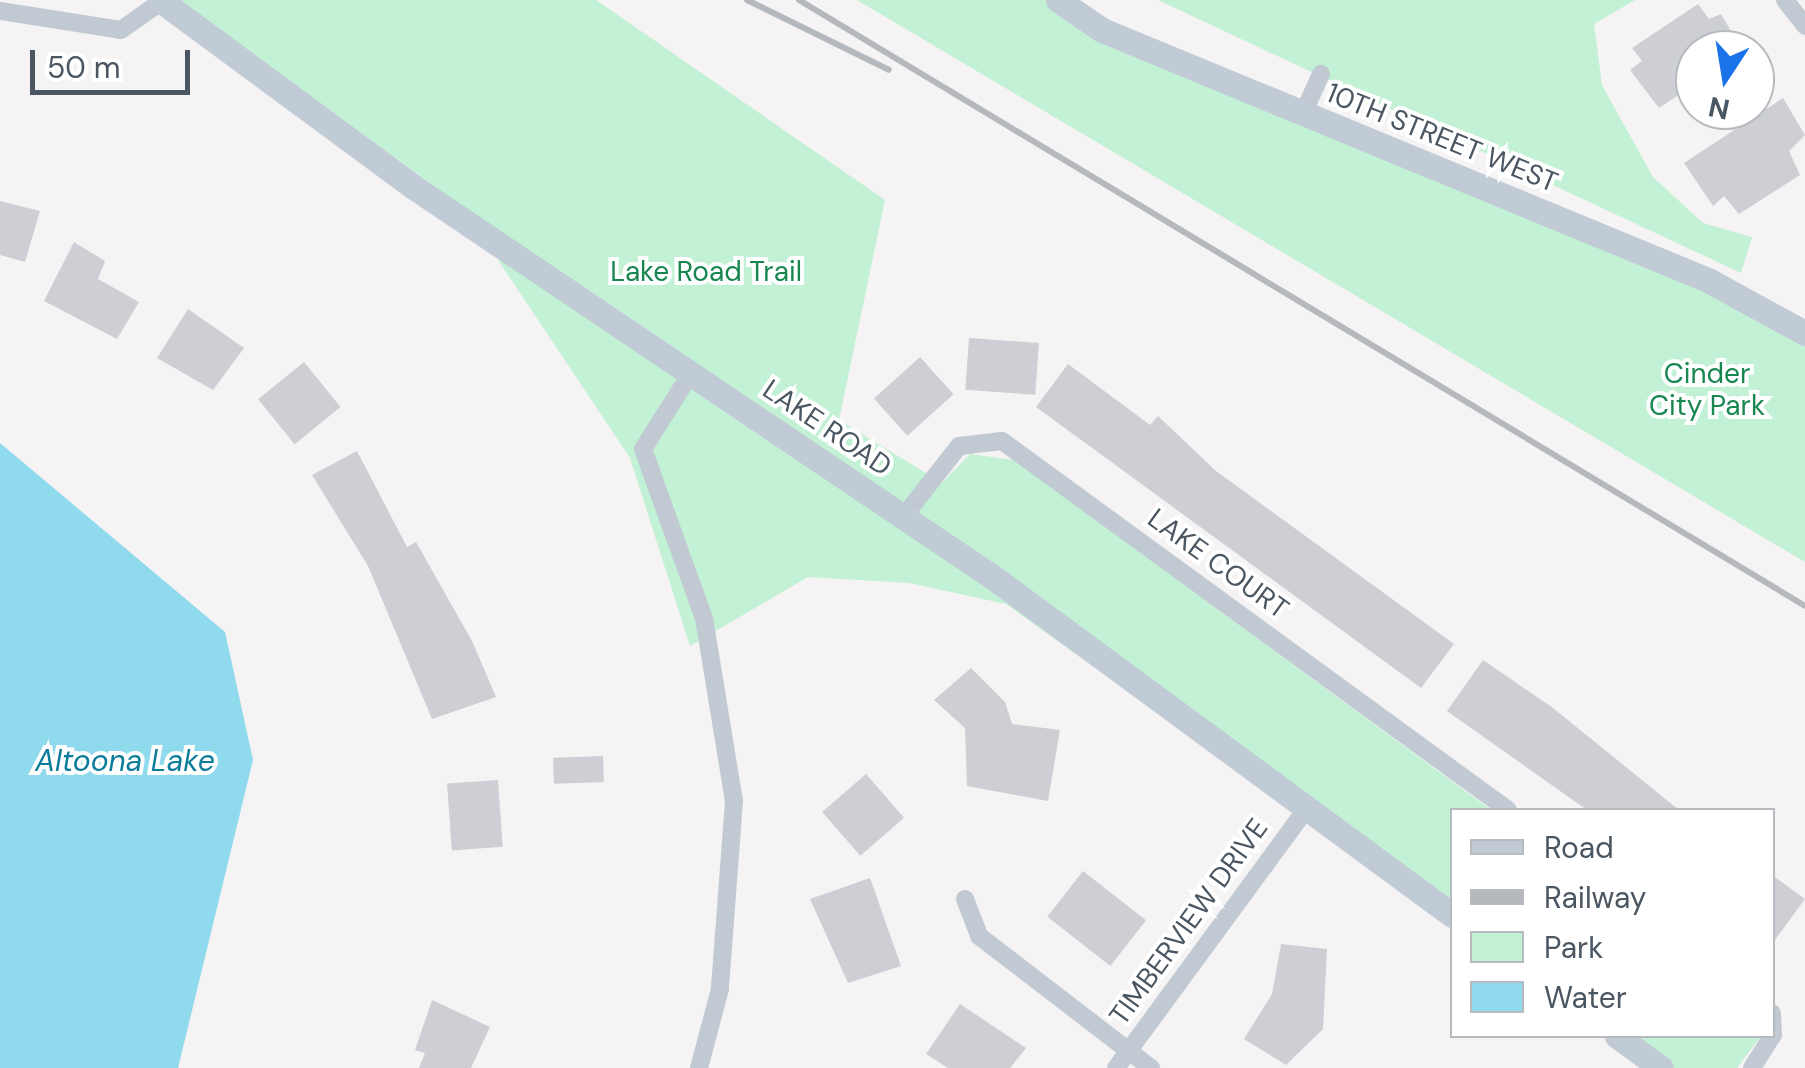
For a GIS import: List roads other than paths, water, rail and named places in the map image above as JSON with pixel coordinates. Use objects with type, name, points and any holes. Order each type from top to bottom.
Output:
[{"type":"street","name":"10TH STREET WEST","points":[[1058,0],[1102,30],[1708,280],[1805,333]]},
{"type":"street","points":[[1785,0],[1805,26]]},
{"type":"street","points":[[0,11],[106,31],[147,19],[161,1]]},
{"type":"street","name":"LAKE ROAD","points":[[161,1],[415,188],[904,516],[1450,914]]},
{"type":"street","points":[[1303,114],[1321,74]]},
{"type":"street","points":[[691,373],[643,449],[704,618],[734,801],[720,988],[699,1068]]},
{"type":"street","name":"LAKE COURT","points":[[904,516],[959,446],[1002,441],[1505,808]]},
{"type":"street","name":"TIMBERVIEW DRIVE","points":[[1116,1068],[1307,808]]},
{"type":"street","points":[[965,899],[979,936],[1151,1068]]},
{"type":"street","points":[[1620,1038],[1662,1068]]},
{"type":"street","points":[[1752,1068],[1772,1038]]},
{"type":"water","name":"Altoona Lake","points":[[0,443],[225,632],[253,760],[178,1068],[0,1068]]},
{"type":"railway","points":[[747,0],[889,70]]},
{"type":"railway","points":[[799,0],[1805,606]]},
{"type":"park label","name":"Lake Road Trail","points":[[706,272]]},
{"type":"park label","name":"Cinder City Park","points":[[1707,390]]}]
